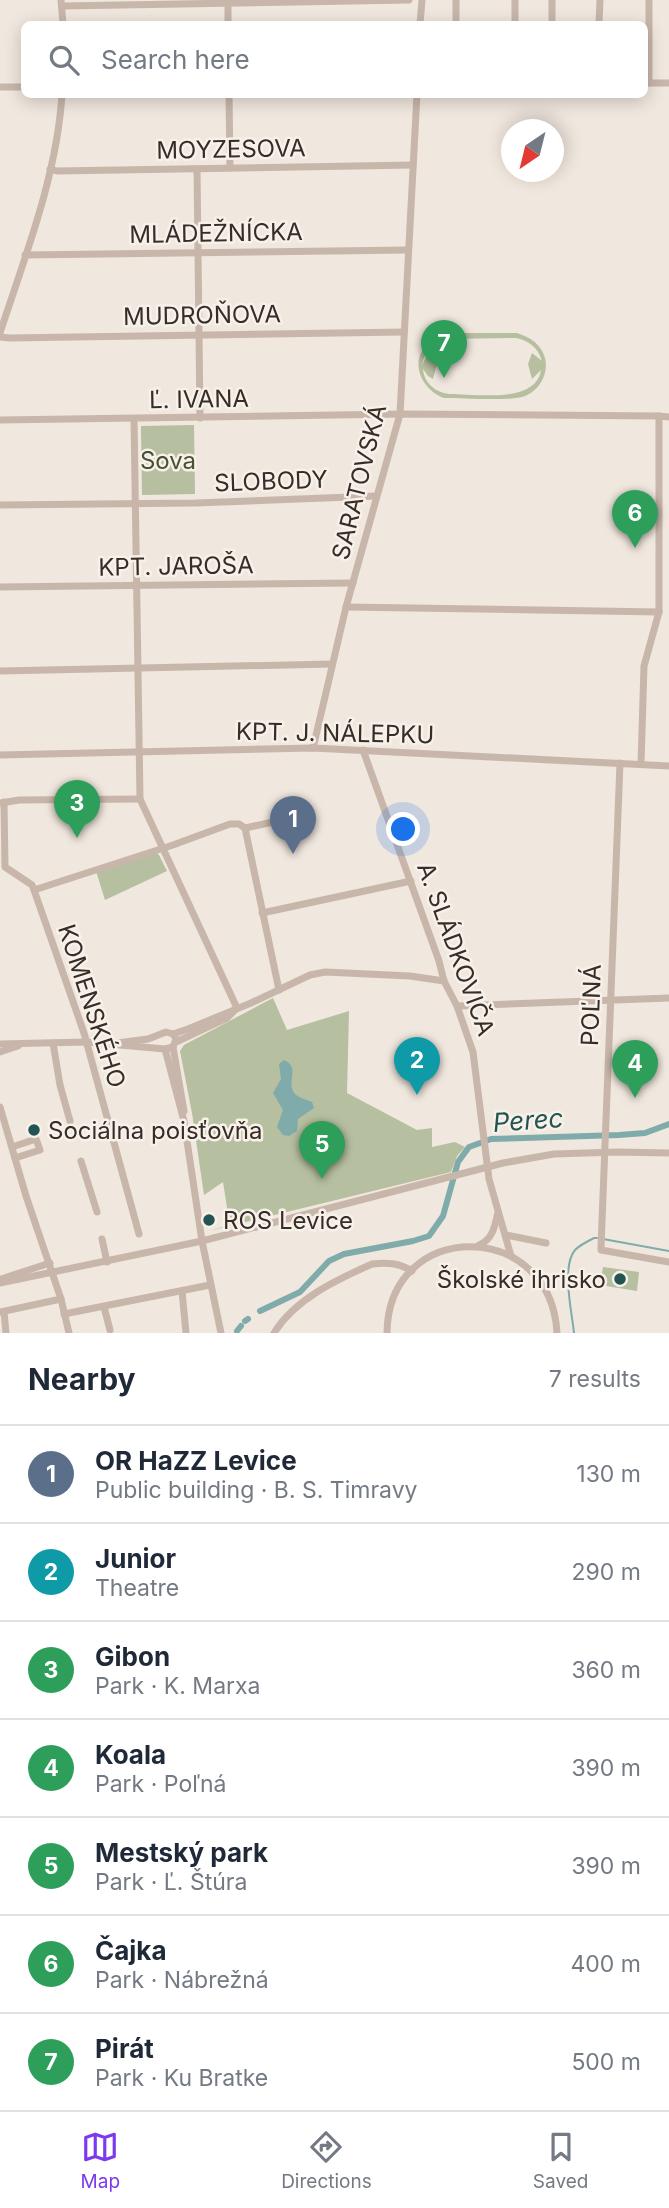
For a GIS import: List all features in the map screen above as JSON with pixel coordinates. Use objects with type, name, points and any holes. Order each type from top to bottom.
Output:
[{"type":"street","points":[[63,21],[62,3],[409,0]]},
{"type":"street","points":[[420,21],[422,0]]},
{"type":"street","points":[[456,0],[456,21]]},
{"type":"street","points":[[515,0],[515,21]]},
{"type":"street","points":[[552,0],[552,21]]},
{"type":"street","points":[[599,21],[600,0]]},
{"type":"street","points":[[648,42],[649,0]]},
{"type":"street","points":[[228,3],[228,21]]},
{"type":"street","points":[[648,83],[669,83]]},
{"type":"street","points":[[0,87],[21,88]]},
{"type":"street","points":[[0,335],[50,169],[60,125],[62,98]]},
{"type":"street","points":[[229,98],[230,168]]},
{"type":"street","name":"SARATOVSKÁ","points":[[313,748],[346,607],[400,414],[417,98]]},
{"type":"street","name":"MOYZESOVA","points":[[50,169],[413,164]]},
{"type":"street","points":[[197,169],[201,418]]},
{"type":"street","name":"MLÁDEŽNÍCKA","points":[[25,255],[408,250]]},
{"type":"street","name":"MUDROŇOVA","points":[[0,335],[9,338],[404,332]]},
{"type":"street","name":"Ľ. IVANA","points":[[0,420],[400,414],[669,417]]},
{"type":"street","points":[[641,764],[644,666],[659,612],[659,415]]},
{"type":"street","points":[[134,419],[140,799],[237,1008]]},
{"type":"street","name":"SLOBODY","points":[[0,505],[135,504],[376,496]]},
{"type":"street","name":"KPT. JAROŠA","points":[[0,587],[353,583]]},
{"type":"street","points":[[346,607],[659,612]]},
{"type":"street","points":[[0,671],[332,664]]},
{"type":"street","name":"KPT. J. NÁLEPKU","points":[[0,755],[313,748],[669,766]]},
{"type":"street","name":"A. SLÁDKOVIČA","points":[[363,750],[442,967],[444,981],[458,1008],[473,1052],[489,1180],[511,1256]]},
{"type":"street","name":"POĽNÁ","points":[[620,764],[601,1251],[669,1262]]},
{"type":"street","points":[[140,799],[2,802],[5,867],[32,885],[34,890],[230,824],[239,824],[245,828],[279,990]]},
{"type":"street","points":[[245,828],[301,816]]},
{"type":"street","points":[[262,913],[411,881]]},
{"type":"street","name":"KOMENSKÉHO","points":[[34,890],[86,1042],[139,1234]]},
{"type":"street","points":[[117,1043],[159,1036],[166,1032],[173,1034],[310,975],[325,972],[410,975],[444,981]]},
{"type":"street","points":[[458,1008],[669,998]]},
{"type":"street","points":[[0,1044],[86,1042],[169,1047],[227,1018],[237,1008]]},
{"type":"street","points":[[173,1034],[169,1047],[184,1121],[201,1241],[221,1333]]},
{"type":"street","points":[[159,1036],[159,1044],[169,1047]]},
{"type":"street","points":[[53,1043],[60,1085],[70,1121]]},
{"type":"street","points":[[0,1052],[22,1045]]},
{"type":"street","points":[[0,1107],[61,1299],[69,1333]]},
{"type":"street","points":[[12,1147],[36,1139],[40,1150],[15,1158]]},
{"type":"street","points":[[0,1281],[51,1267],[107,1262],[201,1241],[503,1163],[554,1154],[669,1153]]},
{"type":"street","points":[[81,1161],[97,1212]]},
{"type":"street","points":[[477,1246],[489,1239],[494,1230],[498,1208]]},
{"type":"street","points":[[506,1235],[546,1243]]},
{"type":"street","points":[[102,1239],[107,1262]]},
{"type":"street","points":[[387,1333],[388,1315],[404,1278],[431,1255],[447,1249],[477,1246],[511,1256],[534,1274],[546,1290],[555,1310],[557,1333]]},
{"type":"street","points":[[275,1333],[281,1321],[298,1304],[372,1264],[385,1262],[402,1265],[412,1271]]},
{"type":"street","points":[[64,1314],[210,1285]]},
{"type":"street","points":[[182,1291],[186,1333]]},
{"type":"street","points":[[6,1333],[2,1312],[61,1299]]},
{"type":"street","points":[[104,1307],[110,1330]]},
{"type":"green space","points":[[449,333],[517,333],[526,337],[538,345],[543,353],[546,364],[544,376],[538,387],[522,397],[444,398],[435,394],[423,380],[418,363],[425,347]],"holes":[[[516,338],[533,346],[542,361],[532,353],[528,364],[532,379],[541,370],[537,381],[528,388],[503,395],[449,394],[435,389],[426,379],[423,369],[433,379],[437,364],[433,353],[426,357],[422,365],[423,359],[428,350],[439,342],[449,339]]]},
{"type":"green space","name":"Sova","points":[[194,425],[195,494],[142,495],[141,426]]},
{"type":"green space","points":[[156,853],[167,871],[105,900],[96,871]]},
{"type":"green space","points":[[273,998],[287,1030],[349,1011],[347,1093],[417,1130],[432,1128],[432,1147],[455,1142],[465,1147],[457,1156],[451,1172],[209,1231],[223,1227],[228,1214],[223,1182],[204,1195],[180,1051],[184,1045]]},
{"type":"green space","name":"Školské ihrisko","points":[[603,1267],[639,1272],[637,1291],[600,1285]]},
{"type":"water","points":[[284,1060],[292,1067],[292,1086],[296,1095],[312,1102],[314,1108],[298,1119],[297,1131],[289,1136],[283,1135],[277,1127],[283,1110],[273,1093],[281,1079],[279,1064]]},
{"type":"waterway","name":"Perec","points":[[260,1311],[300,1292],[329,1261],[344,1254],[429,1236],[443,1216],[458,1162],[469,1147],[491,1139],[645,1133],[669,1124]]},
{"type":"waterway","points":[[574,1333],[568,1278],[571,1258],[579,1246],[597,1238]]},
{"type":"waterway","points":[[603,1239],[669,1251]]},
{"type":"waterway","name":"Perec","points":[[237,1331],[241,1326]]},
{"type":"place","name":"Pirát","points":[[444,378]]},
{"type":"place","name":"Čajka","points":[[635,548]]},
{"type":"place","name":"Gibon","points":[[77,838]]},
{"type":"place","name":"OR HaZZ Levice","points":[[293,854]]},
{"type":"place","name":"Junior","points":[[417,1095]]},
{"type":"place","name":"Koala","points":[[635,1098]]},
{"type":"place","name":"Sociálna poisťovňa","points":[[34,1130]]},
{"type":"place","name":"Mestský park","points":[[322,1179]]},
{"type":"place","name":"ROS Levice","points":[[209,1220]]},
{"type":"place","name":"Školské ihrisko","points":[[620,1279]]}]
